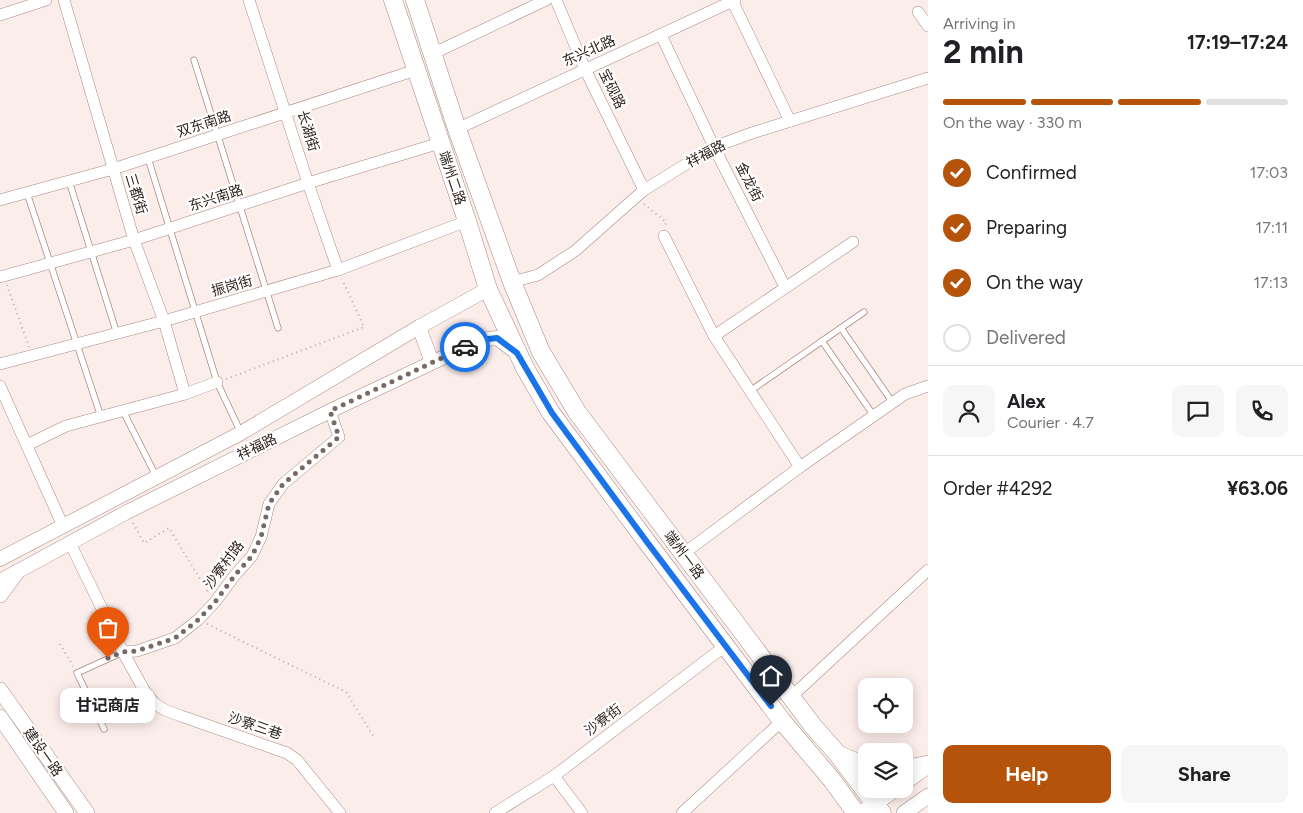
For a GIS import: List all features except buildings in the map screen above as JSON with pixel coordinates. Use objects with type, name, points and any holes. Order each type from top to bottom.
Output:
[{"type":"main road","name":"端州二路","points":[[393,0],[467,221],[488,290],[517,353]]},
{"type":"main road","name":"端州二路","points":[[415,0],[512,282]]},
{"type":"main road","name":"端州一路","points":[[512,282],[541,352],[577,412],[813,726],[836,752],[873,810]]},
{"type":"main road","name":"端州一路","points":[[517,353],[552,413],[725,646],[856,813]]},
{"type":"main road","points":[[0,595],[17,572]]},
{"type":"main road","name":"建设一路","points":[[0,690],[87,813]]},
{"type":"main road","name":"建设一路","points":[[0,717],[66,813]]},
{"type":"main road","points":[[797,738],[813,726]]},
{"type":"main road","points":[[836,752],[858,762]]},
{"type":"main road","points":[[913,766],[928,764]]},
{"type":"main road","points":[[913,776],[928,764]]},
{"type":"main road","points":[[904,813],[928,796]]},
{"type":"main road","points":[[873,810],[886,798]]},
{"type":"street","points":[[0,15],[46,0]]},
{"type":"street","name":"三都街","points":[[64,0],[134,240],[164,321],[185,394]]},
{"type":"street","name":"长湖街","points":[[249,0],[338,270]]},
{"type":"street","points":[[432,54],[546,0]]},
{"type":"street","name":"宝砚路","points":[[556,0],[640,194]]},
{"type":"street","points":[[734,0],[790,122]]},
{"type":"street","name":"东兴北路","points":[[458,129],[585,69],[661,36],[734,0]]},
{"type":"street","points":[[918,12],[928,26]]},
{"type":"street","name":"金龙街","points":[[661,36],[714,147],[785,287]]},
{"type":"street","name":"双东南路","points":[[0,200],[113,169],[416,70]]},
{"type":"street","name":"祥福路","points":[[512,282],[538,275],[576,251],[640,194],[714,147],[752,132],[790,122],[928,78]]},
{"type":"street","name":"东兴南路","points":[[2,277],[134,240],[308,183],[440,143]]},
{"type":"street","name":"振岗街","points":[[0,364],[164,321],[338,270],[467,221]]},
{"type":"street","points":[[664,236],[714,336],[800,467]]},
{"type":"street","points":[[714,336],[853,242]]},
{"type":"street","name":"祥福路","points":[[6,556],[241,433],[419,327],[488,290]]},
{"type":"street","points":[[419,327],[432,362]]},
{"type":"street","name":"祥福路","points":[[0,581],[126,512],[330,411],[480,340],[497,338],[517,353]]},
{"type":"street","points":[[27,445],[66,426],[185,394],[217,382]]},
{"type":"street","points":[[0,386],[63,526]]},
{"type":"street","points":[[683,554],[800,467],[905,394],[928,386]]},
{"type":"street","name":"沙寮村路","points":[[123,652],[137,651],[175,638],[198,620],[215,602],[252,556],[261,537],[269,504],[283,484],[339,437],[330,411]]},
{"type":"street","name":"沙寮三巷","points":[[70,543],[123,652],[144,690],[154,703],[165,710],[287,752],[297,760],[340,813]]},
{"type":"street","points":[[6,556],[17,572]]},
{"type":"street","points":[[791,697],[928,570]]},
{"type":"street","name":"沙寮街","points":[[495,813],[554,776],[725,646]]},
{"type":"street","points":[[682,813],[782,721]]},
{"type":"street","points":[[554,776],[582,813]]},
{"type":"lane","points":[[194,60],[278,328]]},
{"type":"lane","points":[[148,158],[217,382],[241,433]]},
{"type":"lane","points":[[69,181],[117,334]]},
{"type":"lane","points":[[26,193],[100,417]]},
{"type":"lane","points":[[750,391],[864,312]]},
{"type":"lane","points":[[841,328],[893,403]]},
{"type":"lane","points":[[822,341],[874,416]]},
{"type":"lane","points":[[123,411],[157,477]]},
{"type":"lane","points":[[104,729],[76,672],[123,652]]},
{"type":"path","points":[[640,194],[666,222],[664,236]]},
{"type":"path","points":[[217,382],[364,327],[338,270]]},
{"type":"path","points":[[2,277],[33,356]]},
{"type":"path","points":[[126,512],[144,543],[169,528],[215,602]]},
{"type":"path","points":[[198,620],[346,692],[374,737]]},
{"type":"path","points":[[60,644],[76,672]]},
{"type":"shaded area","points":[[120,702],[124,710],[119,723],[105,719],[101,710]]},
{"type":"way so far","points":[[108,658],[123,652],[137,651],[175,638],[198,620],[215,602],[252,556],[261,537],[269,504],[283,484],[339,437],[330,411],[465,347]]},
{"type":"place","name":"甘记商店","points":[[108,658]]},
{"type":"route","points":[[465,347],[480,340],[497,338],[517,353],[552,413],[771,706]]}]
